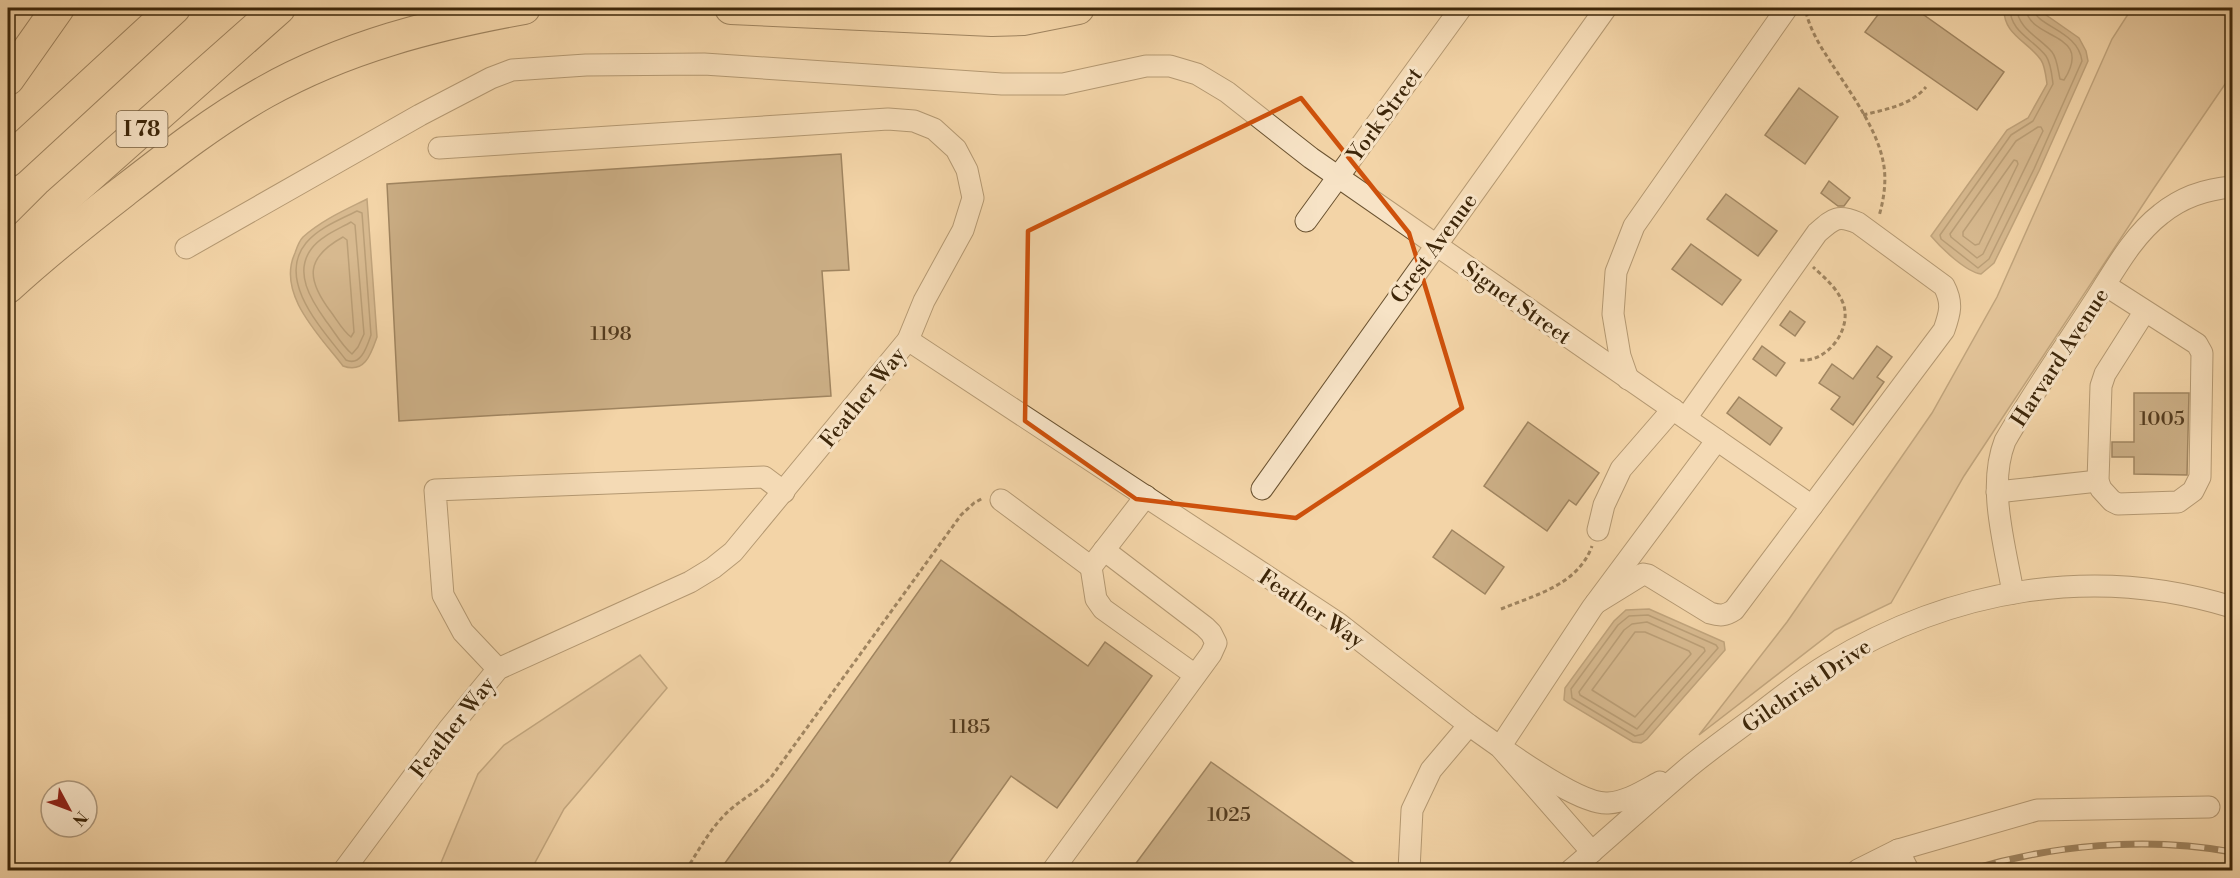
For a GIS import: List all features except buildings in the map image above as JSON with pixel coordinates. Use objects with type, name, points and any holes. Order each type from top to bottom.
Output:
[{"type":"highway","points":[[8,79],[58,8]]},
{"type":"highway","points":[[8,161],[174,8]]},
{"type":"highway","name":"I 78","points":[[8,254],[58,204],[279,8]]},
{"type":"highway","points":[[8,287],[76,228],[191,140],[266,91],[347,55],[424,28],[524,8]]},
{"type":"highway","points":[[731,8],[992,20],[1023,19],[1078,8]]},
{"type":"street","name":"York Street","points":[[1306,221],[1461,8]]},
{"type":"street","name":"Crest Avenue","points":[[1262,489],[1606,8]]},
{"type":"street","points":[[1628,380],[1620,356],[1613,314],[1616,272],[1634,226],[1787,8]]},
{"type":"street","name":"Signet Street","points":[[186,248],[420,115],[491,78],[512,70],[586,65],[704,64],[1002,84],[1063,84],[1146,66],[1170,66],[1197,74],[1227,92],[1311,158],[1812,506]]},
{"type":"street","points":[[439,148],[888,119],[914,121],[934,129],[956,148],[967,171],[973,198],[963,230],[924,301],[908,340]]},
{"type":"street","name":"Harvard Avenue","points":[[2013,593],[1997,492],[1997,466],[2005,441],[2105,285],[2140,235],[2160,214],[2189,197],[2205,191],[2232,188]]},
{"type":"street","points":[[1596,603],[1642,574],[1648,575],[1710,613],[1719,616],[1734,610],[1944,330],[1952,308],[1944,286],[1870,232],[1844,217],[1832,220],[1817,233],[1801,256],[1675,411],[1621,469],[1604,505],[1598,530]]},
{"type":"street","points":[[2105,285],[2197,344],[2202,353],[2200,477],[2190,495],[2178,501],[2118,504],[2106,495],[2098,481],[2102,379],[2145,311]]},
{"type":"street","name":"Feather Way","points":[[344,870],[448,730],[498,669],[681,586],[713,568],[733,552],[908,340],[1338,623],[1500,747],[1532,769],[1587,799],[1605,804],[1624,801],[1692,765]]},
{"type":"street","points":[[1500,747],[1596,603],[1717,440]]},
{"type":"street","points":[[498,669],[463,632],[443,595],[435,490],[764,477],[784,492]]},
{"type":"street","points":[[1997,492],[2098,481]]},
{"type":"street","points":[[1090,567],[1146,496]]},
{"type":"street","points":[[1001,500],[1090,567],[1096,599],[1103,609],[1195,675]]},
{"type":"street","points":[[1053,870],[1215,646],[1211,633],[1104,550]]},
{"type":"street","name":"Gilchrist Drive","points":[[1571,870],[1692,765],[1827,664],[1883,633],[1959,605],[2042,587],[2114,585],[2185,593],[2232,607]]},
{"type":"street","points":[[1409,870],[1412,810],[1431,770],[1469,725]]},
{"type":"street","name":"Feather Way","points":[[1500,747],[1592,852]]},
{"type":"street","points":[[1858,870],[1898,850],[2037,810],[2209,807]]},
{"type":"street","points":[[1898,850],[1908,870]]},
{"type":"path","points":[[1805,8],[1808,23],[1863,115],[1883,160],[1885,187],[1880,215],[1870,232]]},
{"type":"path","points":[[1863,115],[1902,105],[1926,87]]},
{"type":"path","points":[[1800,360],[1808,361],[1821,356],[1841,334],[1846,320],[1843,303],[1830,283],[1801,256]]},
{"type":"path","points":[[686,870],[711,832],[731,809],[760,789],[772,776],[961,515],[974,503],[989,495],[1001,500]]},
{"type":"path","points":[[1501,609],[1560,584],[1575,573],[1589,553],[1598,530]]},
{"type":"highlighted area","points":[[1301,98],[1409,233],[1462,408],[1296,518],[1136,499],[1025,421],[1028,231]]},
{"type":"shaded area","points":[[2132,8],[2232,8],[2232,74],[1964,476],[1891,603],[1835,630],[1699,735],[1787,622],[1932,413],[1997,297],[2112,39]]},
{"type":"shaded area","points":[[640,655],[667,688],[564,809],[531,870],[438,870],[478,774],[504,745]]},
{"type":"water","points":[[2004,8],[2036,8],[2079,38],[2088,61],[2039,171],[1994,263],[1981,274],[1961,264],[1931,236],[2007,130],[2028,118],[2047,84],[2041,60],[2012,31],[2005,17]]},
{"type":"water","points":[[367,199],[377,337],[366,361],[362,365],[351,368],[343,366],[303,314],[291,284],[291,268],[297,246],[303,237],[326,220]]},
{"type":"water","points":[[1649,609],[1724,642],[1725,650],[1641,743],[1633,742],[1564,700],[1565,688],[1614,621],[1626,610]]},
{"type":"railway","points":[[1969,870],[2033,854],[2099,846],[2166,845],[2232,852]]}]
